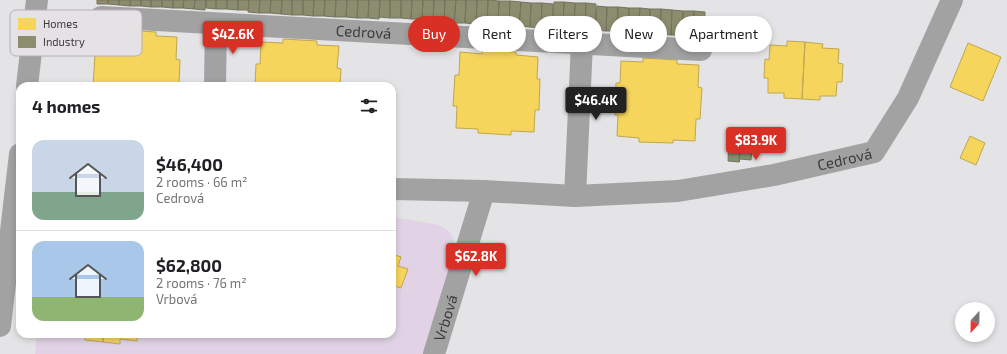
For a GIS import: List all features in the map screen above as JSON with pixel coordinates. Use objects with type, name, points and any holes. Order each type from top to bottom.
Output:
[{"type":"street","points":[[36,10],[37,0]]},
{"type":"street","name":"Cedrová","points":[[396,189],[484,191],[575,196],[678,192],[774,175],[874,152],[908,98],[952,0]]},
{"type":"street","name":"Cedrová","points":[[142,19],[534,41]]},
{"type":"street","points":[[215,82],[216,24]]},
{"type":"street","name":"Cedrová","points":[[602,44],[675,48]]},
{"type":"street","points":[[575,196],[582,52]]},
{"type":"street","points":[[27,82],[30,56]]},
{"type":"street","points":[[0,326],[12,190],[16,172]]},
{"type":"street","name":"Vrbová","points":[[434,354],[484,191]]},
{"type":"shaded area","points":[[396,217],[429,223],[441,227],[446,229],[453,238],[454,254],[424,354],[35,354],[37,338],[396,338]]},
{"type":"building: Homes","points":[[142,31],[156,32],[156,36],[177,37],[176,59],[180,60],[179,82],[93,82],[95,56],[142,56]]},
{"type":"building: Homes","points":[[283,39],[317,41],[317,45],[339,46],[337,68],[341,69],[340,82],[255,82],[256,64],[260,64],[261,42],[283,43]]},
{"type":"building: Homes","points":[[787,41],[805,42],[802,99],[784,98],[784,93],[768,93],[768,78],[764,78],[765,59],[769,60],[770,52],[772,52],[772,45],[787,46]]},
{"type":"building: Homes","points":[[805,42],[823,44],[822,48],[839,49],[838,63],[843,64],[842,82],[837,82],[836,96],[820,96],[820,100],[802,99]]},
{"type":"building: Homes","points":[[968,43],[1001,57],[983,101],[950,87]]},
{"type":"building: Homes","points":[[460,52],[482,54],[482,52],[516,52],[516,55],[538,57],[537,79],[540,79],[539,110],[535,110],[534,132],[511,131],[511,135],[478,133],[478,129],[456,128],[457,106],[453,106],[455,75],[459,75]]},
{"type":"building: Homes","points":[[643,58],[677,60],[677,64],[699,65],[698,87],[702,88],[700,119],[696,119],[695,141],[673,140],[673,143],[639,142],[639,138],[617,136],[618,115],[615,115],[616,83],[620,83],[621,61],[643,62]]},
{"type":"building: Homes","points":[[970,136],[985,143],[976,165],[960,158]]},
{"type":"building: Homes","points":[[396,255],[401,257],[398,266],[408,269],[401,288],[396,286]]},
{"type":"building: Homes","points":[[85,338],[103,338],[103,342],[85,340]]},
{"type":"building: Homes","points":[[103,338],[137,338],[137,341],[120,339],[120,344],[103,342]]},
{"type":"building: Industry","points":[[97,0],[108,0],[108,4],[97,4]]},
{"type":"building: Industry","points":[[108,0],[119,0],[119,5],[108,4]]},
{"type":"building: Industry","points":[[119,0],[130,0],[130,6],[119,5]]},
{"type":"building: Industry","points":[[130,0],[141,0],[141,6],[130,6]]},
{"type":"building: Industry","points":[[141,0],[151,0],[151,7],[141,6]]},
{"type":"building: Industry","points":[[151,0],[162,0],[162,7],[151,7]]},
{"type":"building: Industry","points":[[162,0],[173,0],[173,8],[162,7]]},
{"type":"building: Industry","points":[[173,0],[184,0],[183,8],[173,8]]},
{"type":"building: Industry","points":[[184,0],[195,0],[194,9],[183,8]]},
{"type":"building: Industry","points":[[195,0],[206,0],[205,10],[194,9]]},
{"type":"building: Industry","points":[[206,0],[216,0],[216,9],[206,8]]},
{"type":"building: Industry","points":[[216,0],[227,0],[227,9],[216,9]]},
{"type":"building: Industry","points":[[227,0],[238,0],[238,10],[227,9]]},
{"type":"building: Industry","points":[[238,0],[249,0],[248,10],[238,10]]},
{"type":"building: Industry","points":[[249,0],[260,0],[259,13],[248,12]]},
{"type":"building: Industry","points":[[260,0],[271,0],[270,13],[259,13]]},
{"type":"building: Industry","points":[[271,0],[282,0],[281,14],[270,13]]},
{"type":"building: Industry","points":[[282,0],[292,0],[292,15],[281,14]]},
{"type":"building: Industry","points":[[292,0],[303,0],[303,15],[292,15]]},
{"type":"building: Industry","points":[[303,0],[314,0],[313,16],[303,15]]},
{"type":"building: Industry","points":[[314,0],[325,0],[324,16],[313,16]]},
{"type":"building: Industry","points":[[325,0],[336,0],[335,17],[324,16]]},
{"type":"building: Industry","points":[[336,0],[347,0],[346,17],[335,17]]},
{"type":"building: Industry","points":[[347,0],[358,0],[357,18],[346,17]]},
{"type":"building: Industry","points":[[358,0],[369,0],[368,18],[357,18]]},
{"type":"building: Industry","points":[[369,0],[380,0],[379,19],[368,18]]},
{"type":"building: Industry","points":[[380,0],[390,0],[390,18],[379,17]]},
{"type":"building: Industry","points":[[390,0],[401,0],[401,18],[390,18]]},
{"type":"building: Industry","points":[[401,0],[412,0],[411,16],[408,16],[408,19],[401,18]]},
{"type":"building: Industry","points":[[412,0],[423,0],[422,16],[411,16]]},
{"type":"building: Industry","points":[[423,0],[434,0],[433,16],[422,16]]},
{"type":"building: Industry","points":[[434,0],[445,0],[444,16],[433,16]]},
{"type":"building: Industry","points":[[445,0],[456,0],[455,16],[444,16]]},
{"type":"building: Industry","points":[[456,0],[466,0],[465,23],[460,23],[460,16],[455,16]]},
{"type":"building: Industry","points":[[466,0],[477,0],[476,16],[468,16],[468,23],[465,23]]},
{"type":"building: Industry","points":[[477,0],[488,0],[487,16],[476,16]]},
{"type":"building: Industry","points":[[488,0],[499,1],[498,16],[487,16]]},
{"type":"building: Industry","points":[[499,1],[510,1],[509,16],[498,16]]},
{"type":"building: Industry","points":[[510,1],[521,2],[520,16],[509,16]]},
{"type":"building: Industry","points":[[521,2],[531,3],[530,27],[526,27],[526,16],[520,16]]},
{"type":"building: Industry","points":[[554,2],[564,2],[563,16],[553,16]]},
{"type":"building: Industry","points":[[564,2],[575,3],[574,16],[563,16]]},
{"type":"building: Industry","points":[[531,3],[542,3],[541,16],[534,16],[534,27],[530,27]]},
{"type":"building: Industry","points":[[542,3],[553,4],[552,16],[541,16]]},
{"type":"building: Industry","points":[[575,3],[586,3],[585,16],[574,16]]},
{"type":"building: Industry","points":[[586,3],[596,4],[596,16],[585,16]]},
{"type":"building: Industry","points":[[597,6],[607,7],[606,31],[602,31],[602,16],[596,16]]},
{"type":"building: Industry","points":[[607,7],[618,7],[618,16],[610,16],[610,31],[606,31]]},
{"type":"building: Industry","points":[[618,7],[629,8],[629,16],[618,16]]},
{"type":"building: Industry","points":[[629,8],[640,8],[639,16],[629,16]]},
{"type":"building: Industry","points":[[640,8],[650,9],[650,16],[639,16]]},
{"type":"building: Industry","points":[[650,9],[661,9],[661,16],[650,16]]},
{"type":"building: Industry","points":[[661,9],[672,10],[671,35],[667,35],[667,16],[661,16]]},
{"type":"building: Industry","points":[[672,10],[683,11],[683,16],[675,16],[675,35],[671,35]]},
{"type":"building: Industry","points":[[683,11],[694,11],[694,16],[683,16]]},
{"type":"building: Industry","points":[[694,11],[705,12],[705,16],[694,16]]},
{"type":"building: Industry","points":[[741,135],[739,162],[728,161],[729,137],[740,138]]},
{"type":"building: Industry","points":[[741,135],[753,136],[751,160],[740,159],[739,162]]}]
